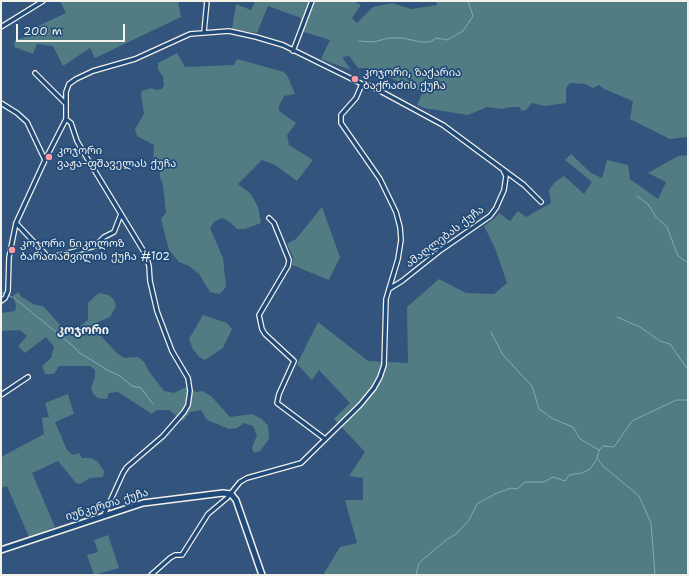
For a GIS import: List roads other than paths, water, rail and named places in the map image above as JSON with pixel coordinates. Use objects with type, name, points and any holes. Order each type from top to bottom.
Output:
[{"type":"main road","name":"იუნკერთა ქუჩა","points":[[1,550],[104,515],[154,501],[210,493],[231,494]]},
{"type":"main road","points":[[231,494],[234,496],[240,509],[262,575]]},
{"type":"street","points":[[1,27],[42,1]]},
{"type":"street","points":[[204,32],[207,1]]},
{"type":"street","points":[[293,51],[312,1]]},
{"type":"street","points":[[1,301],[5,298],[8,291],[9,258],[16,223],[66,119],[66,92],[69,84],[76,79],[94,71],[135,59],[190,34],[204,32],[236,32],[256,37],[293,51],[362,84],[371,86],[443,125],[503,169],[541,202]]},
{"type":"street","points":[[36,73],[66,104]]},
{"type":"street","points":[[152,575],[170,558],[175,555],[182,555],[208,514],[231,494],[240,482],[247,478],[298,465],[360,405],[374,388],[380,377],[384,366],[384,307],[398,259],[401,240],[400,227],[396,212],[376,171],[343,126],[340,119],[359,92],[362,84]]},
{"type":"street","points":[[1,103],[23,117],[31,127],[45,160]]},
{"type":"street","points":[[66,119],[71,123],[87,158],[146,256],[157,311],[172,351],[188,378],[190,391],[188,405],[184,412],[163,436],[127,467],[104,515]]},
{"type":"street","name":"ამაღლებას ქუჩა","points":[[389,289],[402,281],[446,246],[490,216],[496,208],[504,190],[506,176],[503,169]]},
{"type":"street","points":[[16,223],[49,258],[94,246],[104,237],[114,232],[121,214]]},
{"type":"street","points":[[270,218],[274,223],[289,260],[288,266],[259,315],[262,329],[265,334],[294,361],[279,394],[277,403],[324,439]]},
{"type":"street","points":[[1,395],[28,377]]},
{"type":"waterway","points":[[359,41],[373,42],[389,38],[402,38],[421,42],[430,42],[436,38],[447,40],[463,31],[473,16],[468,1]]},
{"type":"waterway","points":[[637,196],[648,204],[656,217],[667,227],[678,256],[688,263]]},
{"type":"waterway","points":[[1,292],[14,298],[80,353],[120,376],[132,386],[141,388],[153,404]]},
{"type":"waterway","points":[[617,317],[640,327],[660,341],[670,344],[688,370]]},
{"type":"waterway","points":[[491,332],[503,355],[532,386],[539,409],[553,419],[573,427],[580,439],[599,450]]},
{"type":"waterway","points":[[655,575],[651,523],[639,496],[603,466],[597,458],[599,450],[603,446],[614,447],[632,421],[676,400],[688,400]]},
{"type":"waterway","points":[[416,575],[419,563],[446,540],[456,534],[469,520],[477,504],[495,494],[511,488],[517,489],[525,482],[544,482],[553,477],[565,481],[569,475],[582,473],[590,469],[597,459]]},
{"type":"place","name":"კოჯორი, ზაქარია ბაქრაძის ქუჩა","points":[[355,79]]},
{"type":"place","name":"კოჯორი ვაჟა-ფშაველას ქუჩა","points":[[49,157]]},
{"type":"place","name":"კოჯორი ნიკოლოზ ბარათაშვილის ქუჩა #102","points":[[12,250]]},
{"type":"district","name":"კოჯორი","points":[[83,331]]}]
